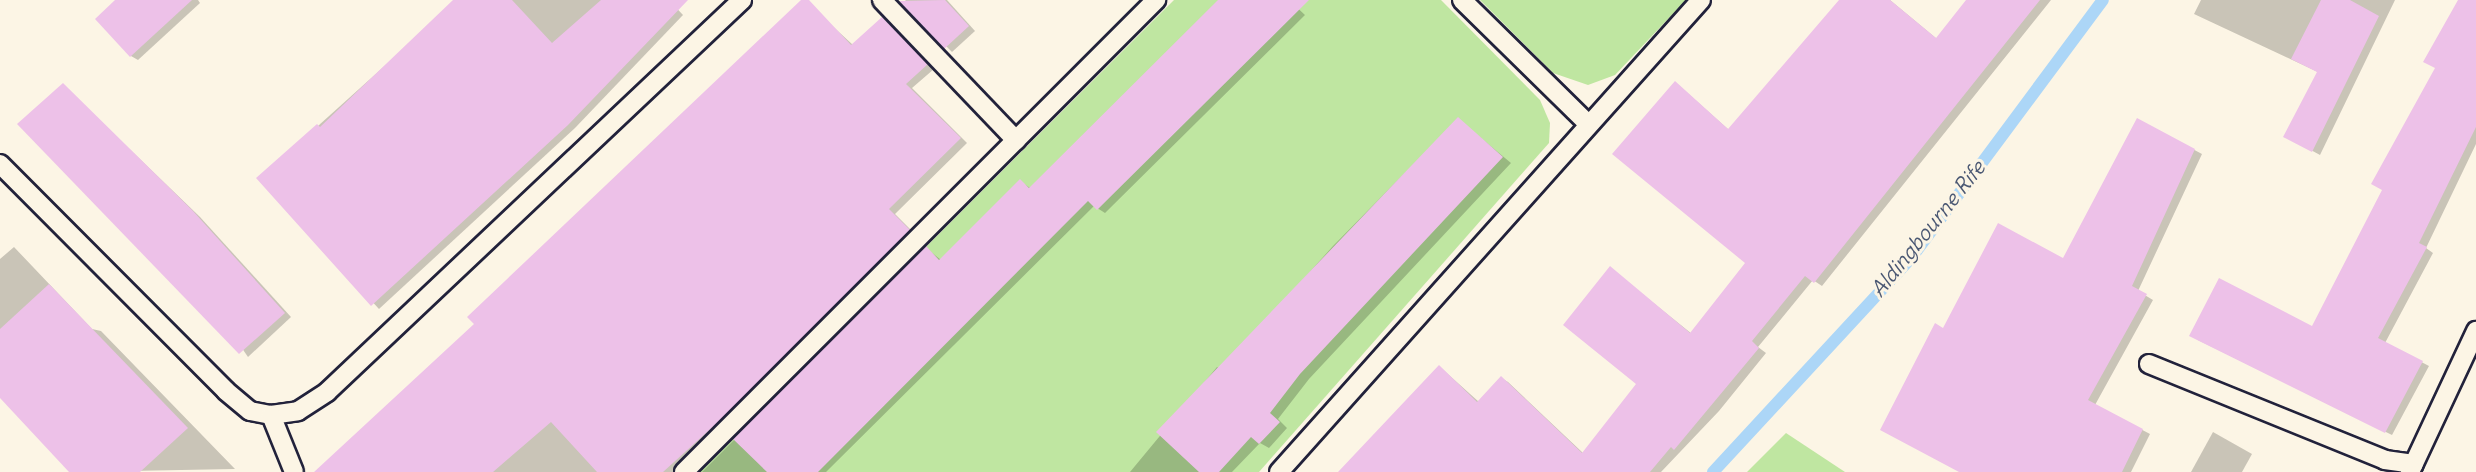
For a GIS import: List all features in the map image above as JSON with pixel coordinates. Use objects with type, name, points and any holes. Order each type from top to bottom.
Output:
[{"type":"lane","points":[[0,164],[226,392],[250,411],[272,415],[298,411],[327,392],[742,0]]},
{"type":"lane","points":[[882,0],[1016,140]]},
{"type":"lane","points":[[684,472],[1156,0]]},
{"type":"lane","points":[[1462,0],[1587,123]]},
{"type":"lane","points":[[1279,472],[1587,123],[1701,0]]},
{"type":"lane","points":[[2149,364],[2385,460],[2412,468],[2476,331]]},
{"type":"lane","points":[[272,415],[294,472]]},
{"type":"green space","points":[[1174,0],[1441,0],[1540,100],[1550,123],[1549,143],[1259,472],[700,472]]},
{"type":"green space","points":[[1480,0],[1686,0],[1615,75],[1588,85],[1553,73]]},
{"type":"green space","points":[[1786,433],[1845,472],[1747,472]]},
{"type":"building","points":[[115,0],[192,0],[130,57],[95,19]]},
{"type":"building","points":[[453,0],[512,0],[552,43],[601,0],[688,0],[568,125],[371,306],[256,178],[317,124],[320,127]]},
{"type":"building","points":[[801,0],[809,0],[851,45],[882,17],[928,64],[906,84],[961,138],[889,209],[910,230],[717,423],[663,472],[597,472],[551,422],[493,472],[314,472],[474,324],[467,317]]},
{"type":"building","points":[[945,0],[969,26],[944,49],[899,1]]},
{"type":"building","points":[[1218,0],[1309,0],[1097,210],[1088,201],[818,472],[767,472],[733,439],[926,246],[939,260],[1020,179],[1029,188]]},
{"type":"building","points":[[1839,0],[1890,0],[1936,38],[1966,0],[2040,0],[1814,283],[1805,276],[1752,341],[1759,348],[1674,450],[1671,447],[1650,472],[1338,472],[1439,365],[1477,402],[1501,376],[1582,453],[1636,384],[1563,325],[1610,266],[1690,333],[1745,263],[1612,154],[1675,81],[1728,129]]},
{"type":"building","points":[[2321,0],[2350,0],[2379,16],[2312,152],[2283,137],[2317,72],[2291,59]]},
{"type":"building","points":[[2458,0],[2476,0],[2476,127],[2419,243],[2427,247],[2378,338],[2423,361],[2385,433],[2189,336],[2219,278],[2312,326],[2382,190],[2371,184],[2435,68],[2423,62]]},
{"type":"building","points":[[63,83],[193,211],[285,313],[239,354],[17,124]]},
{"type":"building","points":[[1458,117],[1503,157],[1300,374],[1270,413],[1280,422],[1259,444],[1251,437],[1219,472],[1199,472],[1156,432]]},
{"type":"building","points":[[2137,118],[2195,149],[2132,286],[2147,294],[2088,400],[2143,429],[2122,472],[1959,472],[1880,430],[1935,323],[1943,328],[1998,223],[2063,258]]},
{"type":"building","points":[[49,284],[188,428],[140,472],[69,472],[0,398],[0,329]]},
{"type":"waterway","name":"Aldingbourne Rife","points":[[1713,472],[1912,257],[2103,0]]}]
